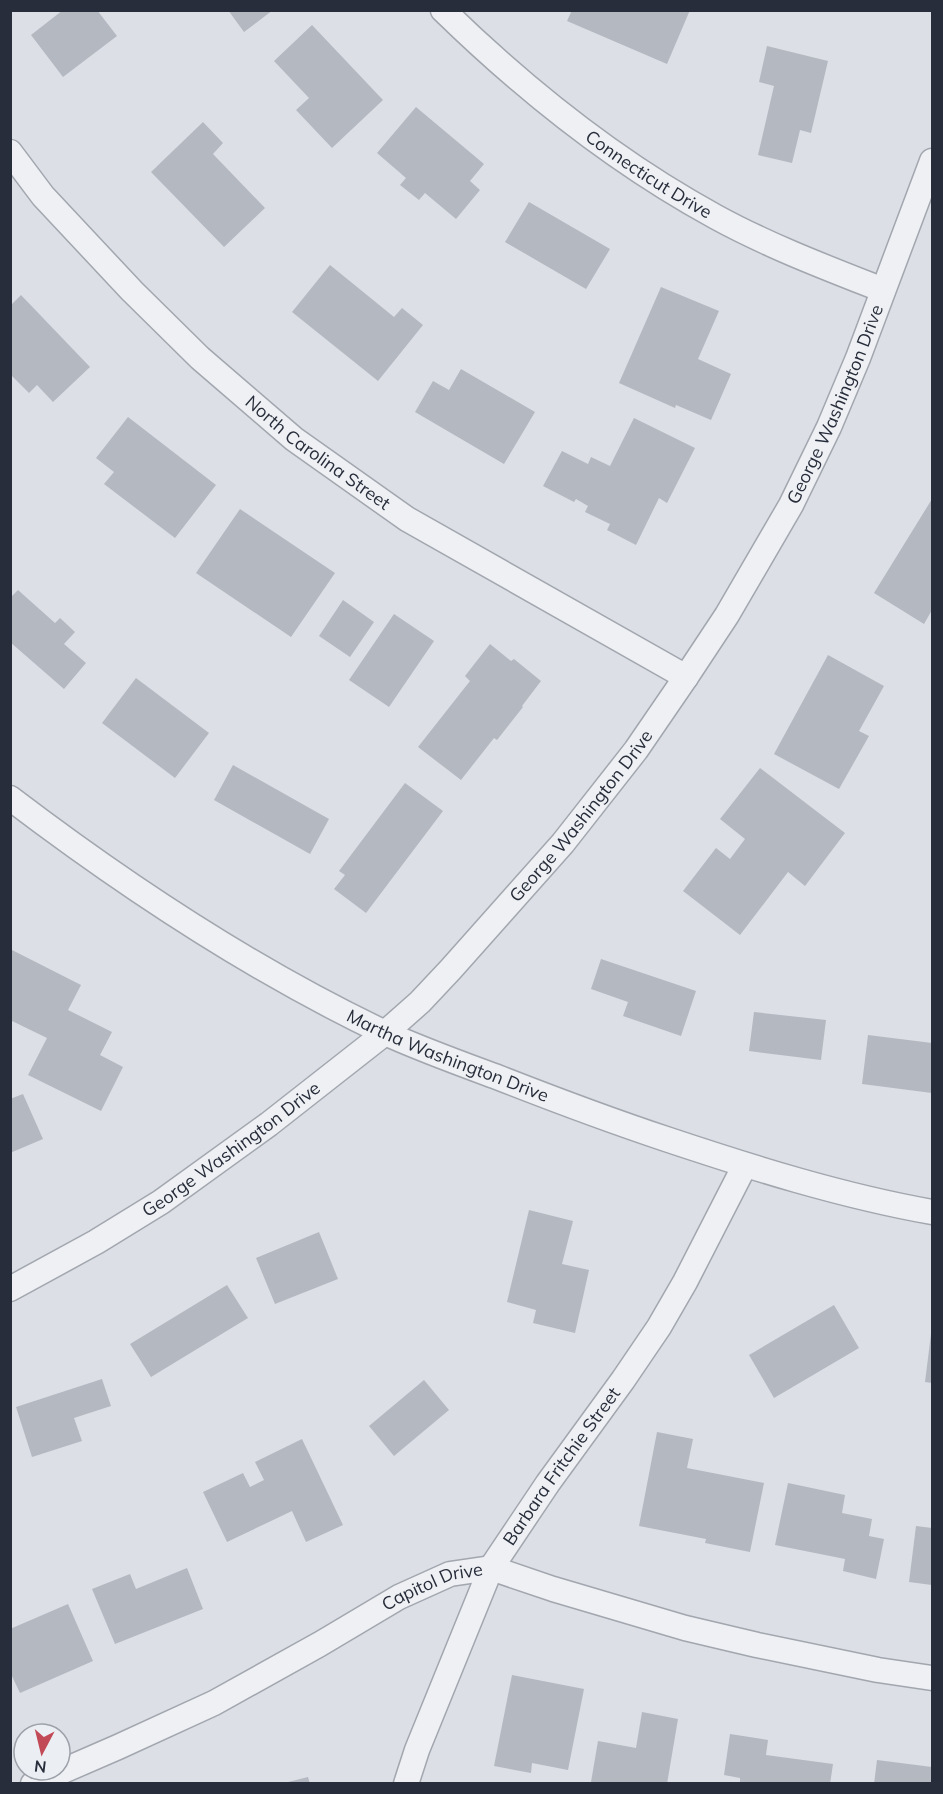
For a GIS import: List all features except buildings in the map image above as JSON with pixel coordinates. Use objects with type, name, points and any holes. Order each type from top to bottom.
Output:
[{"type":"street","name":"Connecticut Drive","points":[[443,10],[552,108],[649,177],[756,237],[883,290]]},
{"type":"street","name":"North Carolina Street","points":[[10,152],[44,196],[139,298],[200,358],[294,439],[407,519],[686,677]]},
{"type":"street","name":"George Washington Drive","points":[[10,1289],[96,1242],[161,1202],[269,1124],[385,1033],[428,994],[563,843],[636,750],[728,615],[791,505],[829,427],[933,161]]},
{"type":"street","name":"Martha Washington Drive","points":[[10,798],[86,854],[170,911],[288,983],[385,1033],[620,1124],[745,1166],[933,1212]]},
{"type":"street","name":"Barbara Fritchie Street","points":[[406,1784],[417,1750],[491,1568],[548,1483],[659,1327],[745,1166]]},
{"type":"street","name":"Capitol Drive","points":[[33,1784],[118,1748],[214,1703],[399,1597],[450,1574],[491,1568],[685,1628],[856,1665],[933,1678]]}]
